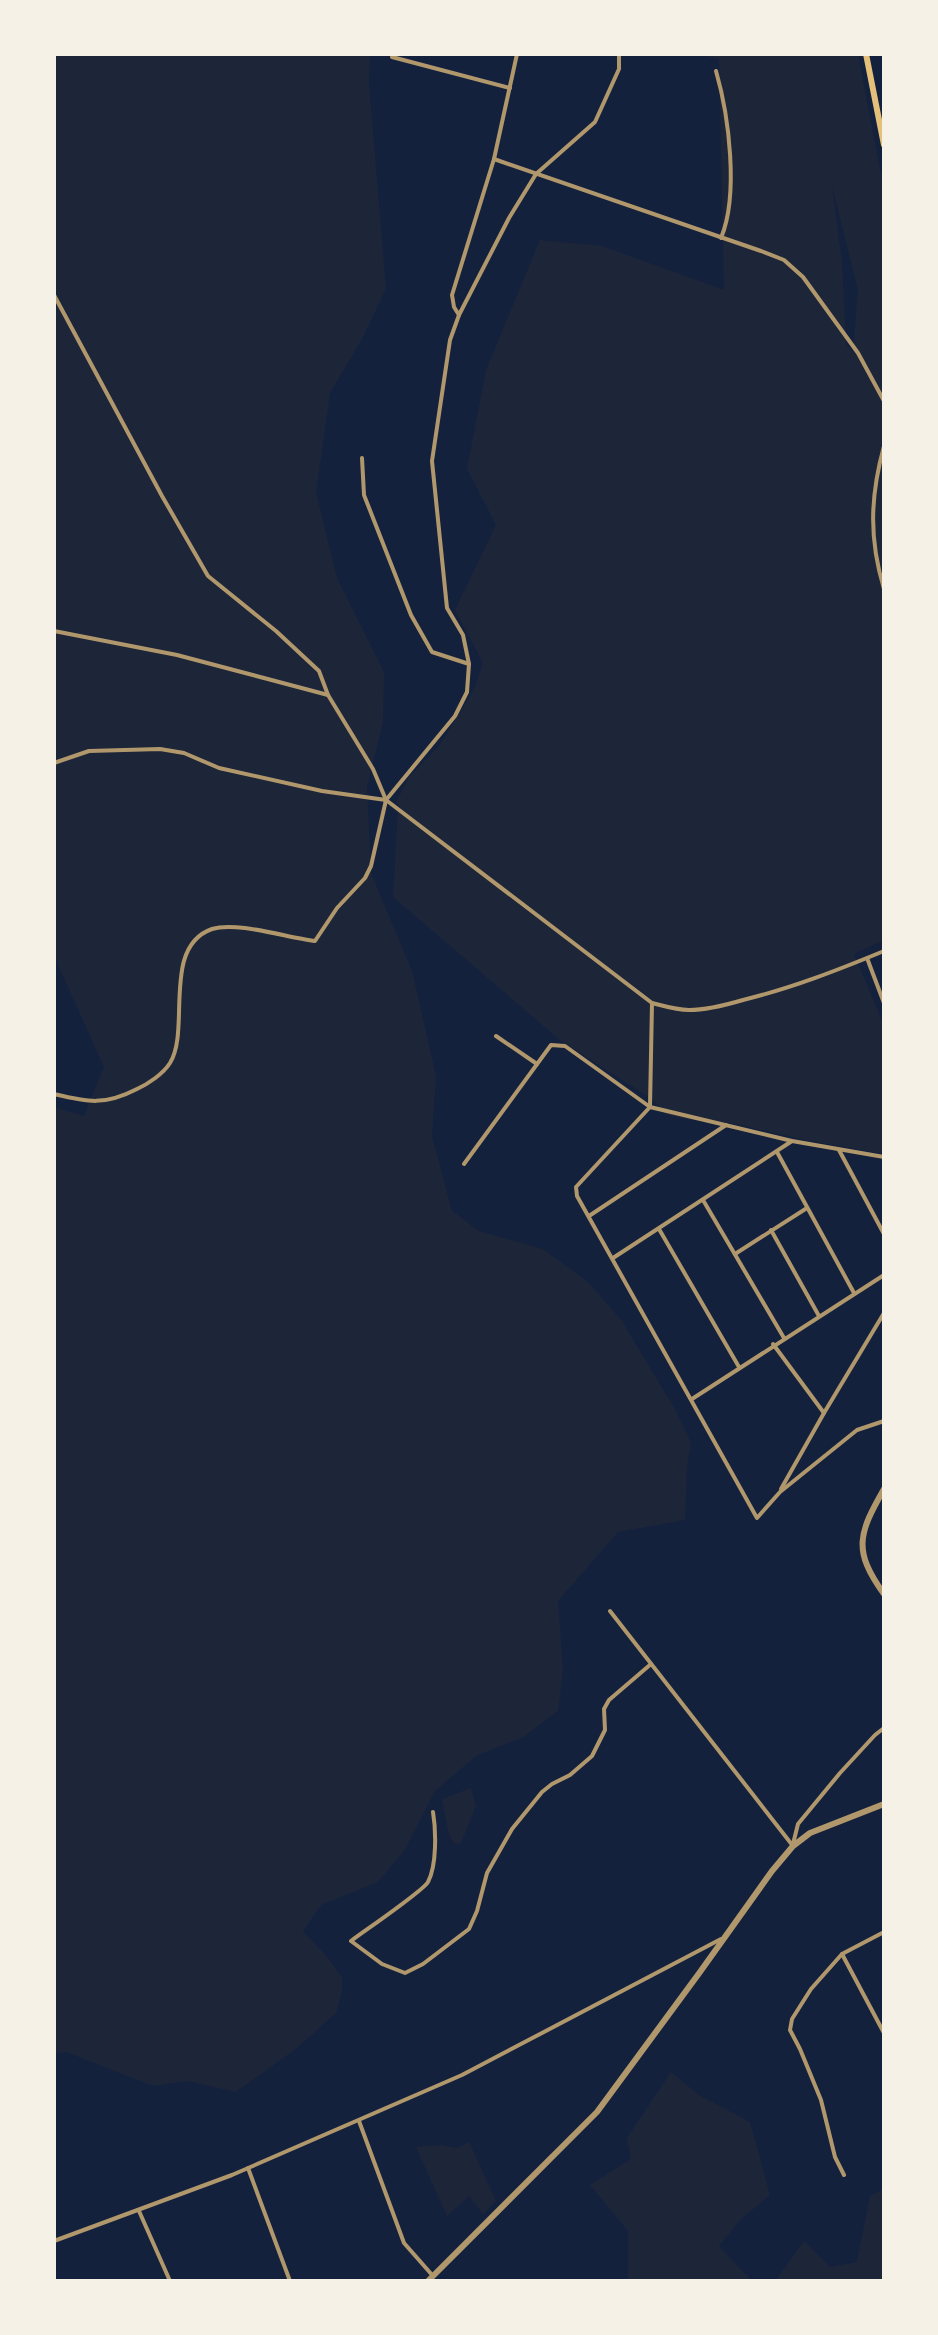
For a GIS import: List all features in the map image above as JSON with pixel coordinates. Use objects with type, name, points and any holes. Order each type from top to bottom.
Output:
[{"type":"main road","points":[[866,54],[884,145]]},
{"type":"street","points":[[459,315],[452,295],[494,159],[517,54]]},
{"type":"street","points":[[54,1094],[87,1103],[109,1100],[148,1084],[170,1064],[178,1042],[178,988],[190,947],[208,930],[251,929],[315,941],[337,908],[365,878],[371,866],[386,800],[455,716],[467,692],[469,664],[463,635],[447,608],[432,461],[450,340],[459,315],[509,218],[536,174],[595,122],[619,69],[619,54]]},
{"type":"street","points":[[392,57],[510,88]]},
{"type":"street","points":[[716,71],[724,107],[730,179],[730,211],[721,238]]},
{"type":"street","points":[[494,159],[784,260],[803,277],[858,353],[884,401]]},
{"type":"street","points":[[54,295],[208,576],[276,631],[319,671],[328,695],[373,769],[386,800]]},
{"type":"street","points":[[884,446],[875,495],[873,541],[884,589]]},
{"type":"street","points":[[362,458],[364,495],[411,615],[432,652],[469,664]]},
{"type":"street","points":[[54,631],[177,655],[328,695]]},
{"type":"street","points":[[54,763],[89,751],[160,749],[184,753],[219,768],[322,791],[386,800],[652,1003],[688,1010],[717,1007],[814,979],[884,951]]},
{"type":"street","points":[[867,958],[884,1003]]},
{"type":"street","points":[[652,1003],[650,1107],[576,1187],[577,1196],[757,1518],[780,1492],[857,1430],[884,1421]]},
{"type":"street","points":[[496,1036],[537,1064]]},
{"type":"street","points":[[464,1164],[551,1045],[565,1046],[650,1107],[792,1141],[884,1157]]},
{"type":"street","points":[[589,1216],[726,1125]]},
{"type":"street","points":[[613,1258],[792,1141]]},
{"type":"street","points":[[839,1150],[884,1234]]},
{"type":"street","points":[[777,1152],[854,1293]]},
{"type":"street","points":[[703,1200],[784,1338]]},
{"type":"street","points":[[735,1254],[807,1207]]},
{"type":"street","points":[[659,1229],[739,1367]]},
{"type":"street","points":[[771,1230],[819,1316]]},
{"type":"street","points":[[692,1399],[884,1275]]},
{"type":"street","points":[[780,1492],[884,1313]]},
{"type":"street","points":[[773,1344],[824,1413]]},
{"type":"street","points":[[884,1489],[869,1515],[861,1546],[869,1573],[884,1594]]},
{"type":"street","points":[[610,1611],[793,1846]]},
{"type":"street","points":[[433,1812],[436,1830],[427,1883],[351,1941],[382,1964],[405,1973],[423,1964],[469,1929],[487,1873],[512,1829],[542,1792],[570,1775],[592,1756],[605,1730],[604,1709],[609,1700],[651,1664]]},
{"type":"street","points":[[793,1846],[798,1824],[840,1773],[884,1728]]},
{"type":"street","points":[[359,2121],[404,2243],[430,2278],[597,2112],[793,1846],[810,1833],[884,1804]]},
{"type":"street","points":[[844,2175],[835,2157],[821,2100],[790,2030],[792,2019],[811,1989],[842,1954],[884,1932]]},
{"type":"street","points":[[54,2241],[248,2168],[462,2075],[726,1937]]},
{"type":"street","points":[[842,1954],[884,2033]]},
{"type":"street","points":[[248,2168],[290,2281]]},
{"type":"street","points":[[139,2211],[170,2281]]},
{"type":"shaded area","points":[[54,54],[370,54],[369,83],[386,289],[362,339],[330,393],[316,492],[337,578],[384,672],[383,722],[367,787],[371,873],[412,971],[436,1076],[432,1136],[452,1211],[479,1231],[543,1249],[588,1282],[622,1321],[676,1411],[691,1443],[685,1520],[618,1532],[558,1601],[563,1671],[558,1711],[523,1737],[476,1756],[435,1791],[404,1851],[378,1882],[321,1905],[303,1931],[342,1978],[336,2013],[297,2048],[236,2092],[187,2081],[153,2086],[66,2052],[54,2053],[54,1107],[84,1116],[104,1067],[54,956]]},
{"type":"shaded area","points":[[699,54],[858,54],[884,190],[884,940],[854,954],[884,1025],[884,1154],[731,1123],[666,1115],[652,1099],[561,1041],[393,897],[400,806],[396,802],[409,777],[439,746],[475,687],[483,663],[455,610],[496,525],[467,469],[486,370],[540,240],[602,246],[724,290],[719,59]],"holes":[[[832,186],[858,290],[853,352],[846,344],[842,261]]]},
{"type":"shaded area","points":[[471,1788],[476,1806],[461,1843],[455,1844],[449,1835],[442,1799]]},
{"type":"shaded area","points":[[671,2072],[699,2095],[750,2122],[770,2195],[741,2219],[719,2246],[752,2281],[628,2281],[628,2231],[590,2185],[631,2159],[627,2138]]},
{"type":"shaded area","points":[[469,2142],[496,2201],[483,2214],[469,2196],[447,2216],[416,2147],[441,2145],[458,2148]]},
{"type":"shaded area","points":[[884,2189],[884,2281],[775,2281],[804,2241],[830,2267],[857,2262],[870,2196]]}]
